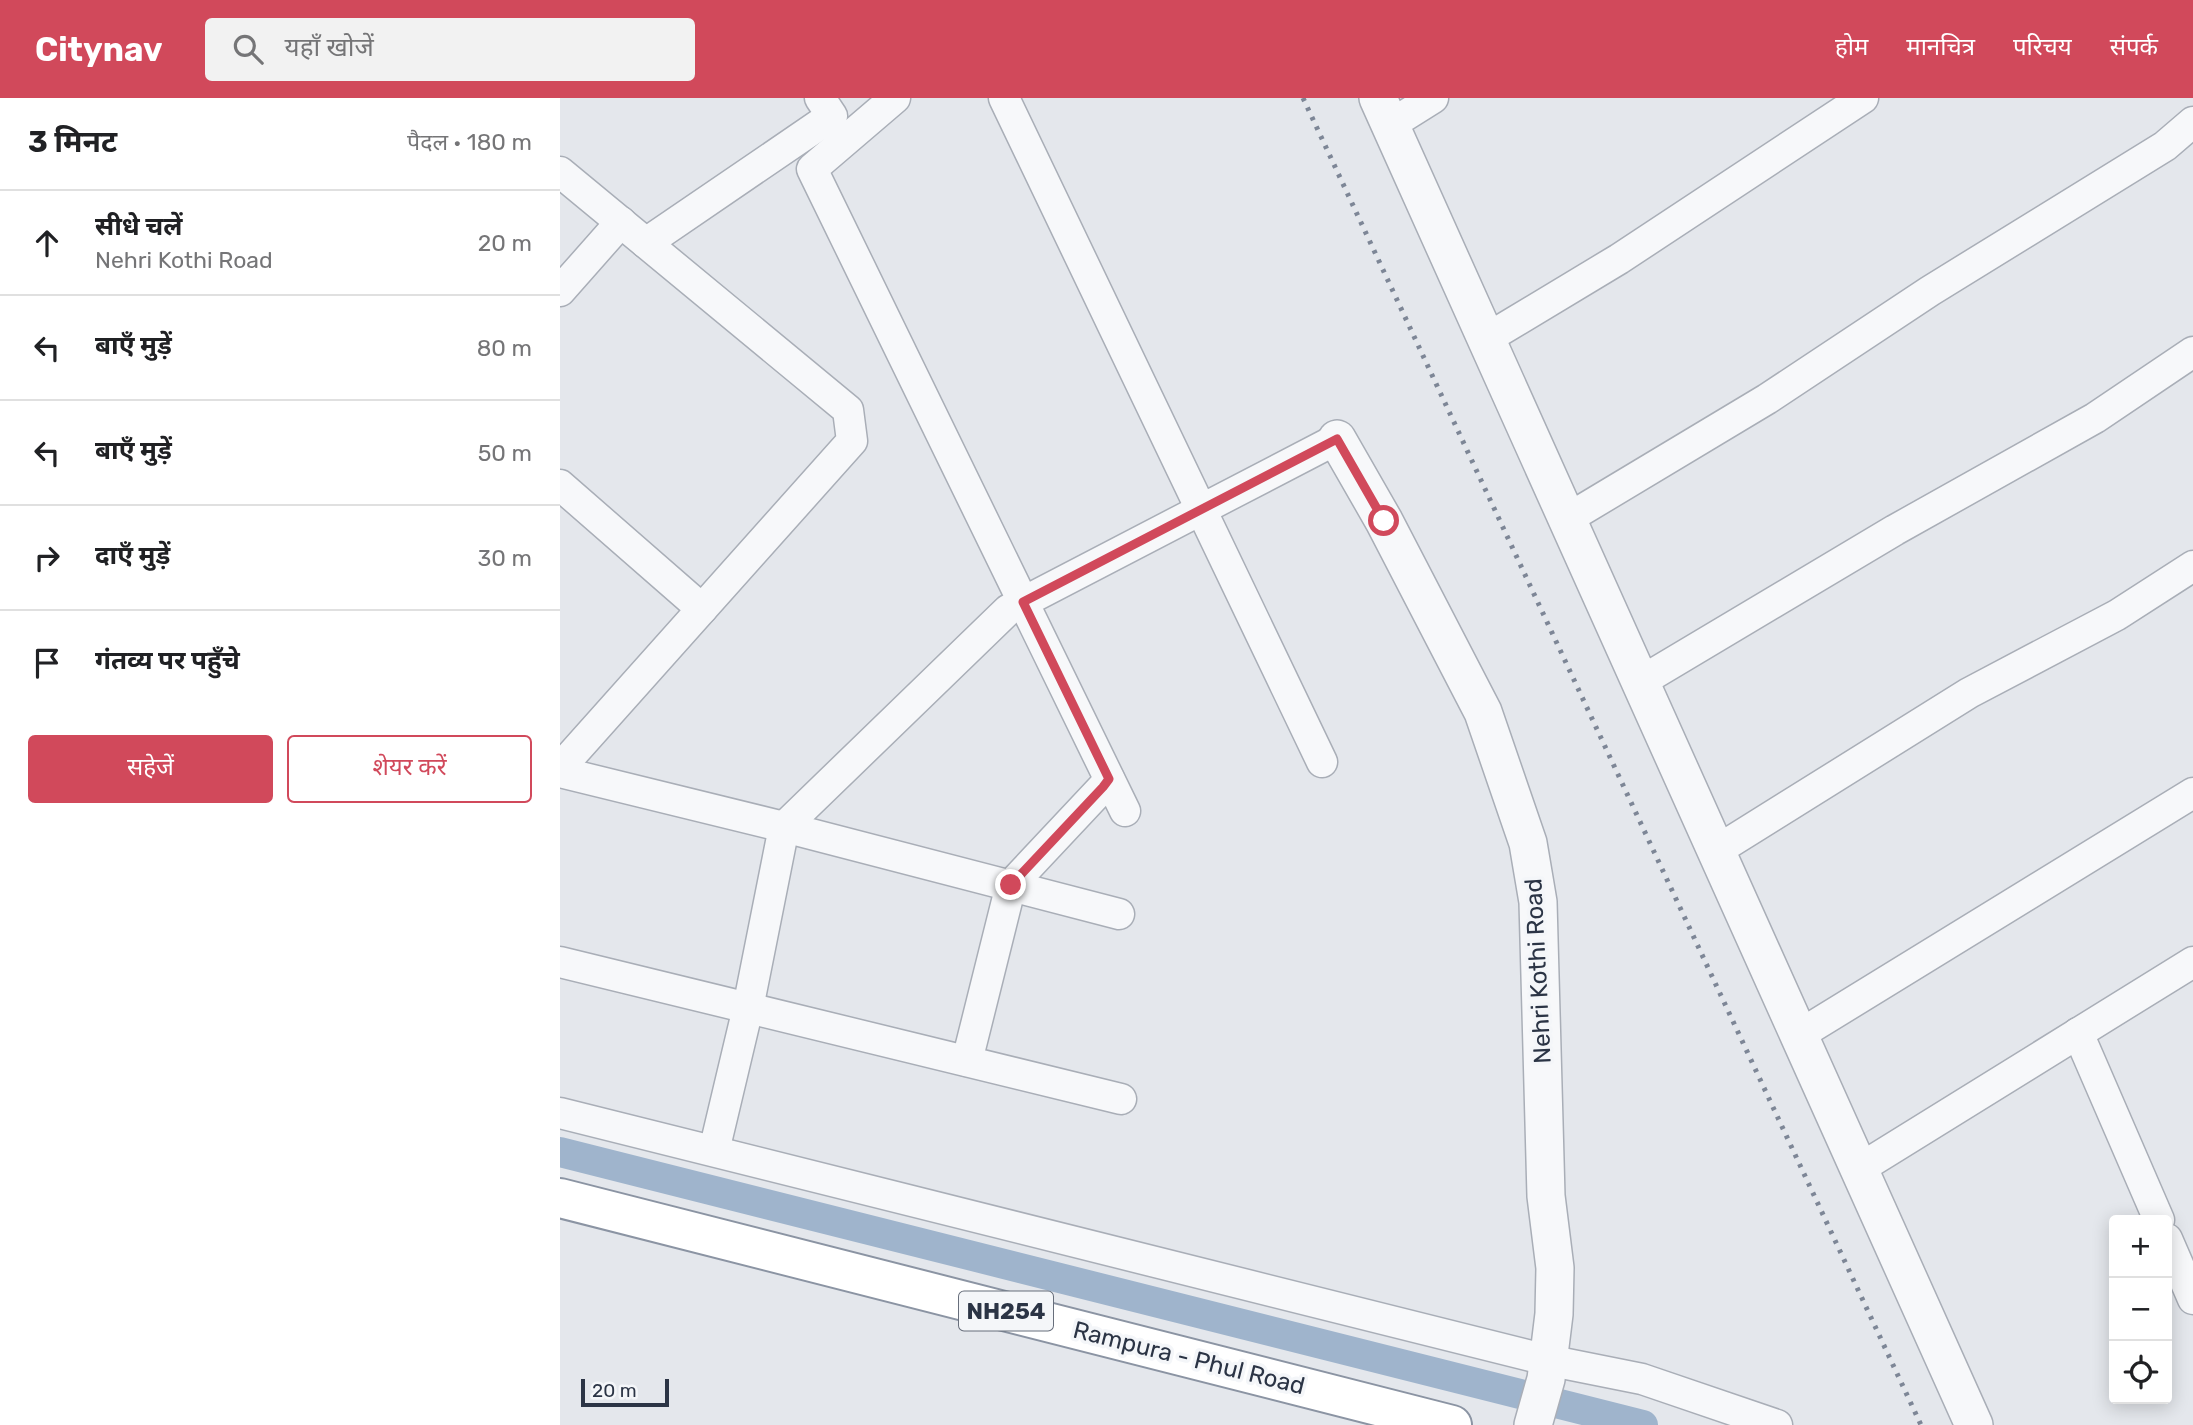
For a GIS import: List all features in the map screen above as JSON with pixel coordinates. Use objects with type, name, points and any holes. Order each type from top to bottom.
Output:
[{"type":"highway","name":"Rampura - Phul Road","points":[[560,1198],[1452,1425]]},
{"type":"street","points":[[646,243],[832,116],[820,98]]},
{"type":"street","points":[[895,98],[811,169],[1125,811]]},
{"type":"street","points":[[1004,98],[1322,762]]},
{"type":"street","points":[[1433,98],[1384,112],[1974,1425]]},
{"type":"street","points":[[1486,339],[1619,259],[1863,98]]},
{"type":"street","points":[[1567,519],[1767,400],[1930,291],[2165,146],[2193,122]]},
{"type":"street","points":[[560,172],[848,410],[852,441],[560,770],[1119,914]]},
{"type":"street","points":[[560,291],[621,222]]},
{"type":"street","points":[[1640,682],[1895,530],[2095,418],[2193,352]]},
{"type":"street","points":[[714,1151],[748,1008],[784,827],[1008,610],[1337,439]]},
{"type":"street","name":"Nehri Kothi Road","points":[[1337,439],[1384,521],[1483,712],[1528,843],[1538,902],[1546,1196],[1555,1268],[1554,1314],[1547,1369],[1534,1422]]},
{"type":"street","points":[[560,485],[702,609]]},
{"type":"street","points":[[1716,851],[1969,693],[2117,615],[2193,566]]},
{"type":"street","points":[[967,1061],[1011,885],[1109,779]]},
{"type":"street","points":[[1799,1035],[2193,793]]},
{"type":"street","points":[[1859,1169],[2193,961]]},
{"type":"street","points":[[560,962],[1121,1098]]},
{"type":"street","points":[[2078,1033],[2157,1215]]},
{"type":"street","points":[[560,1112],[1547,1369],[1642,1380],[1777,1425]]},
{"type":"street","points":[[2172,1251],[2193,1299]]},
{"type":"waterway","points":[[560,1152],[1643,1425]]},
{"type":"railway","points":[[1303,98],[1921,1425]]},
{"type":"route","points":[[1011,885],[1109,779],[1023,602],[1337,439],[1384,521]]}]
